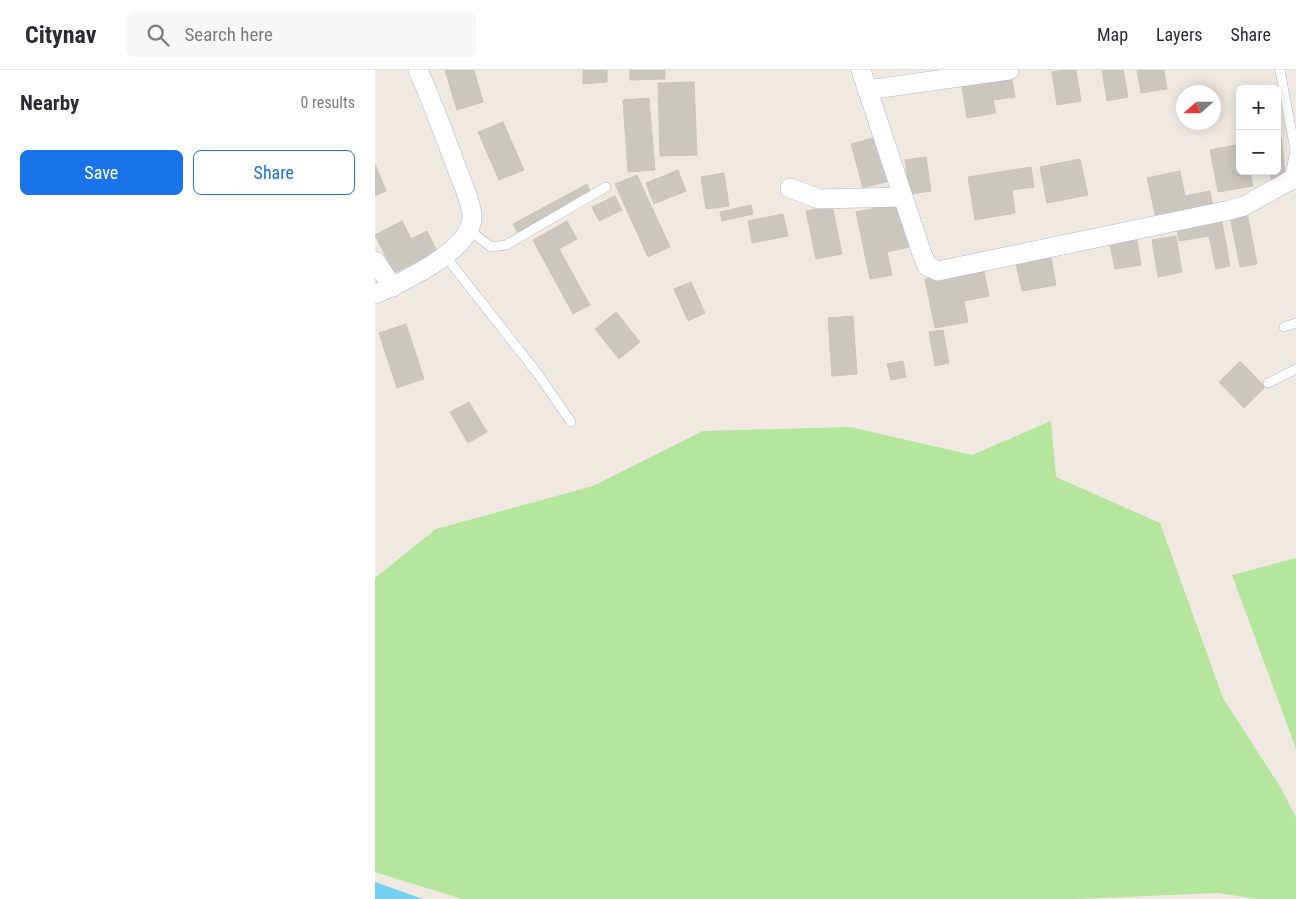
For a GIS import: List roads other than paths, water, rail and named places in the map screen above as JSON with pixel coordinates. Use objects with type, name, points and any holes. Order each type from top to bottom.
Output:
[{"type":"street","points":[[375,294],[393,287],[446,257],[465,235],[472,217],[464,188],[418,70]]},
{"type":"street","points":[[861,70],[902,197],[927,266],[938,271],[1230,210],[1244,206],[1292,180]]},
{"type":"street","points":[[867,90],[1009,70]]},
{"type":"street","points":[[790,188],[819,199],[902,197]]},
{"type":"street","points":[[375,261],[393,287]]},
{"type":"lane","points":[[1280,70],[1295,150],[1292,180]]},
{"type":"lane","points":[[468,229],[491,247],[506,245],[606,188]]},
{"type":"lane","points":[[446,257],[538,374],[571,422]]},
{"type":"lane","points":[[1284,326],[1296,323]]},
{"type":"lane","points":[[1268,384],[1296,369]]},
{"type":"water","points":[[375,882],[423,899],[375,899]]}]
